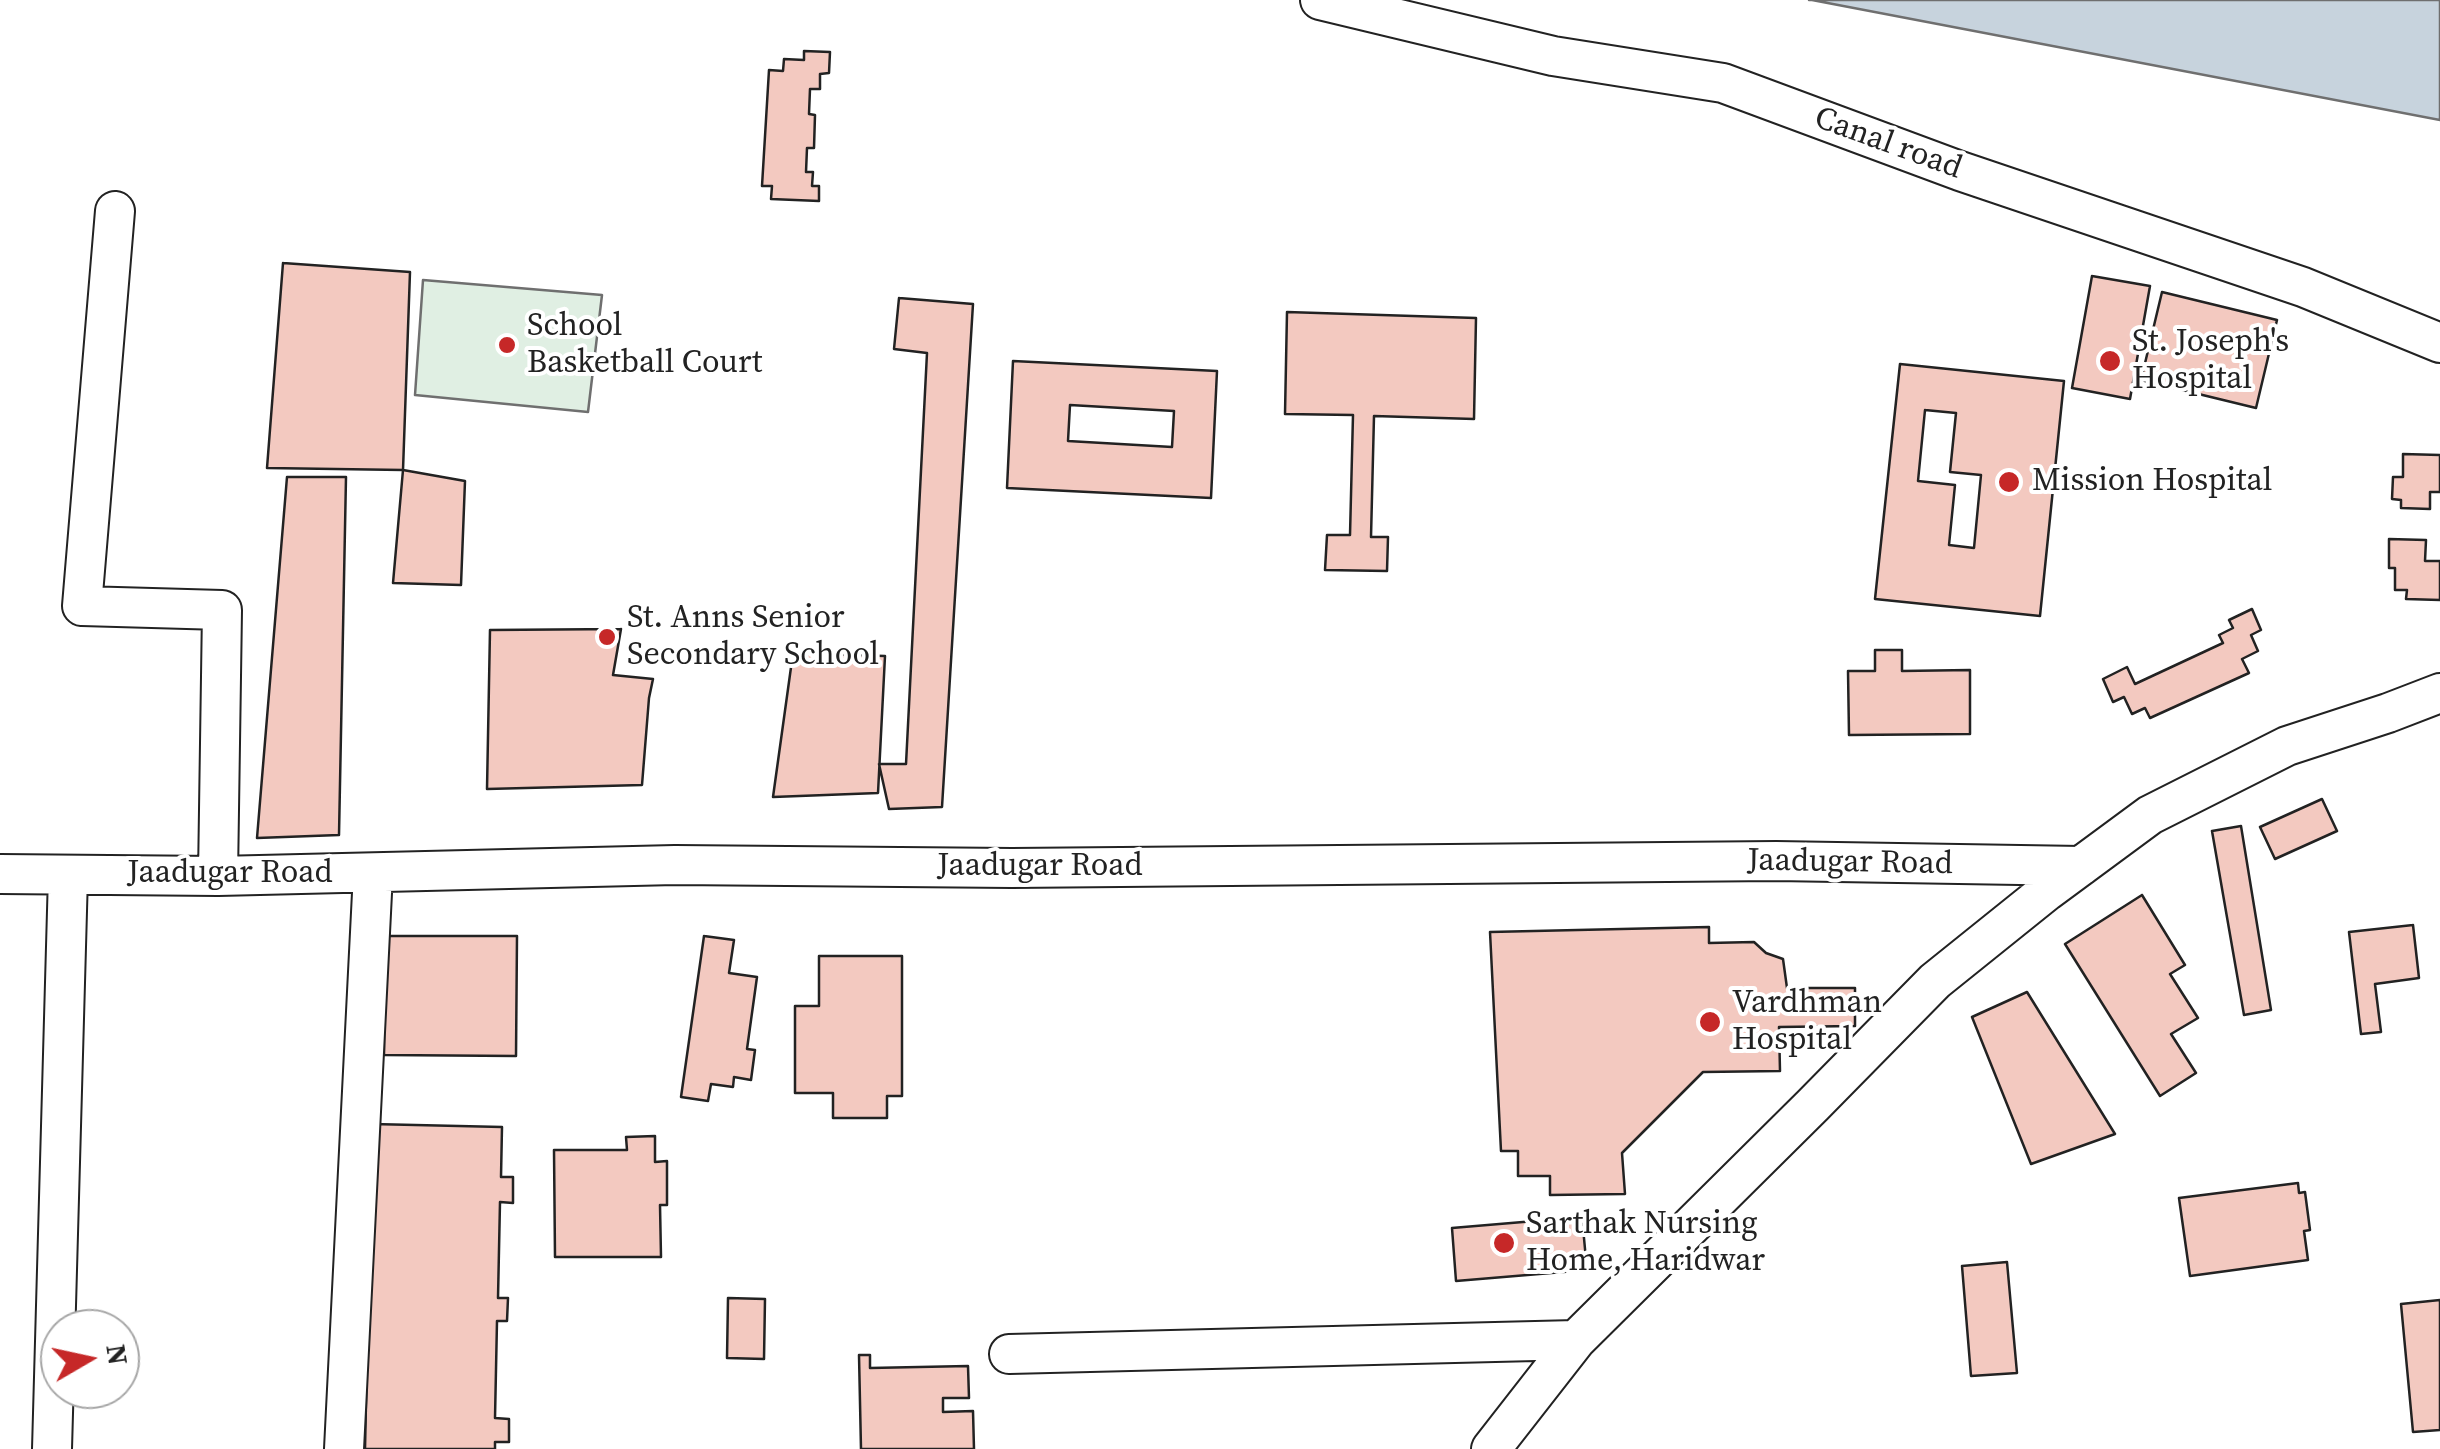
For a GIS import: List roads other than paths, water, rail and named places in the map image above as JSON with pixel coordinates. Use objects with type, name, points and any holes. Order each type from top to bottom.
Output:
[{"type":"street","name":"Canal road","points":[[1320,0],[1553,56],[1723,83],[1960,171],[2303,287],[2440,342]]},
{"type":"street","points":[[115,210],[82,606],[222,610],[218,876]]},
{"type":"street","points":[[1491,1449],[1576,1340],[1934,980],[2150,815],[2287,746],[2440,693]]},
{"type":"street","name":"Jaadugar Road","points":[[0,874],[218,876],[674,865],[1012,868],[1776,862],[2080,866]]},
{"type":"street","points":[[344,1449],[373,872]]},
{"type":"street","points":[[52,1449],[68,874]]},
{"type":"street","points":[[1009,1354],[1576,1340]]},
{"type":"place","name":"School Basketball Court","points":[[507,345]]},
{"type":"place","name":"St. Joseph's Hospital","points":[[2110,361]]},
{"type":"place","name":"Mission Hospital","points":[[2009,482]]},
{"type":"place","name":"St. Anns Senior Secondary School","points":[[607,637]]},
{"type":"place","name":"Vardhman Hospital","points":[[1710,1022]]},
{"type":"place","name":"Sarthak Nursing Home, Haridwar","points":[[1504,1243]]}]
